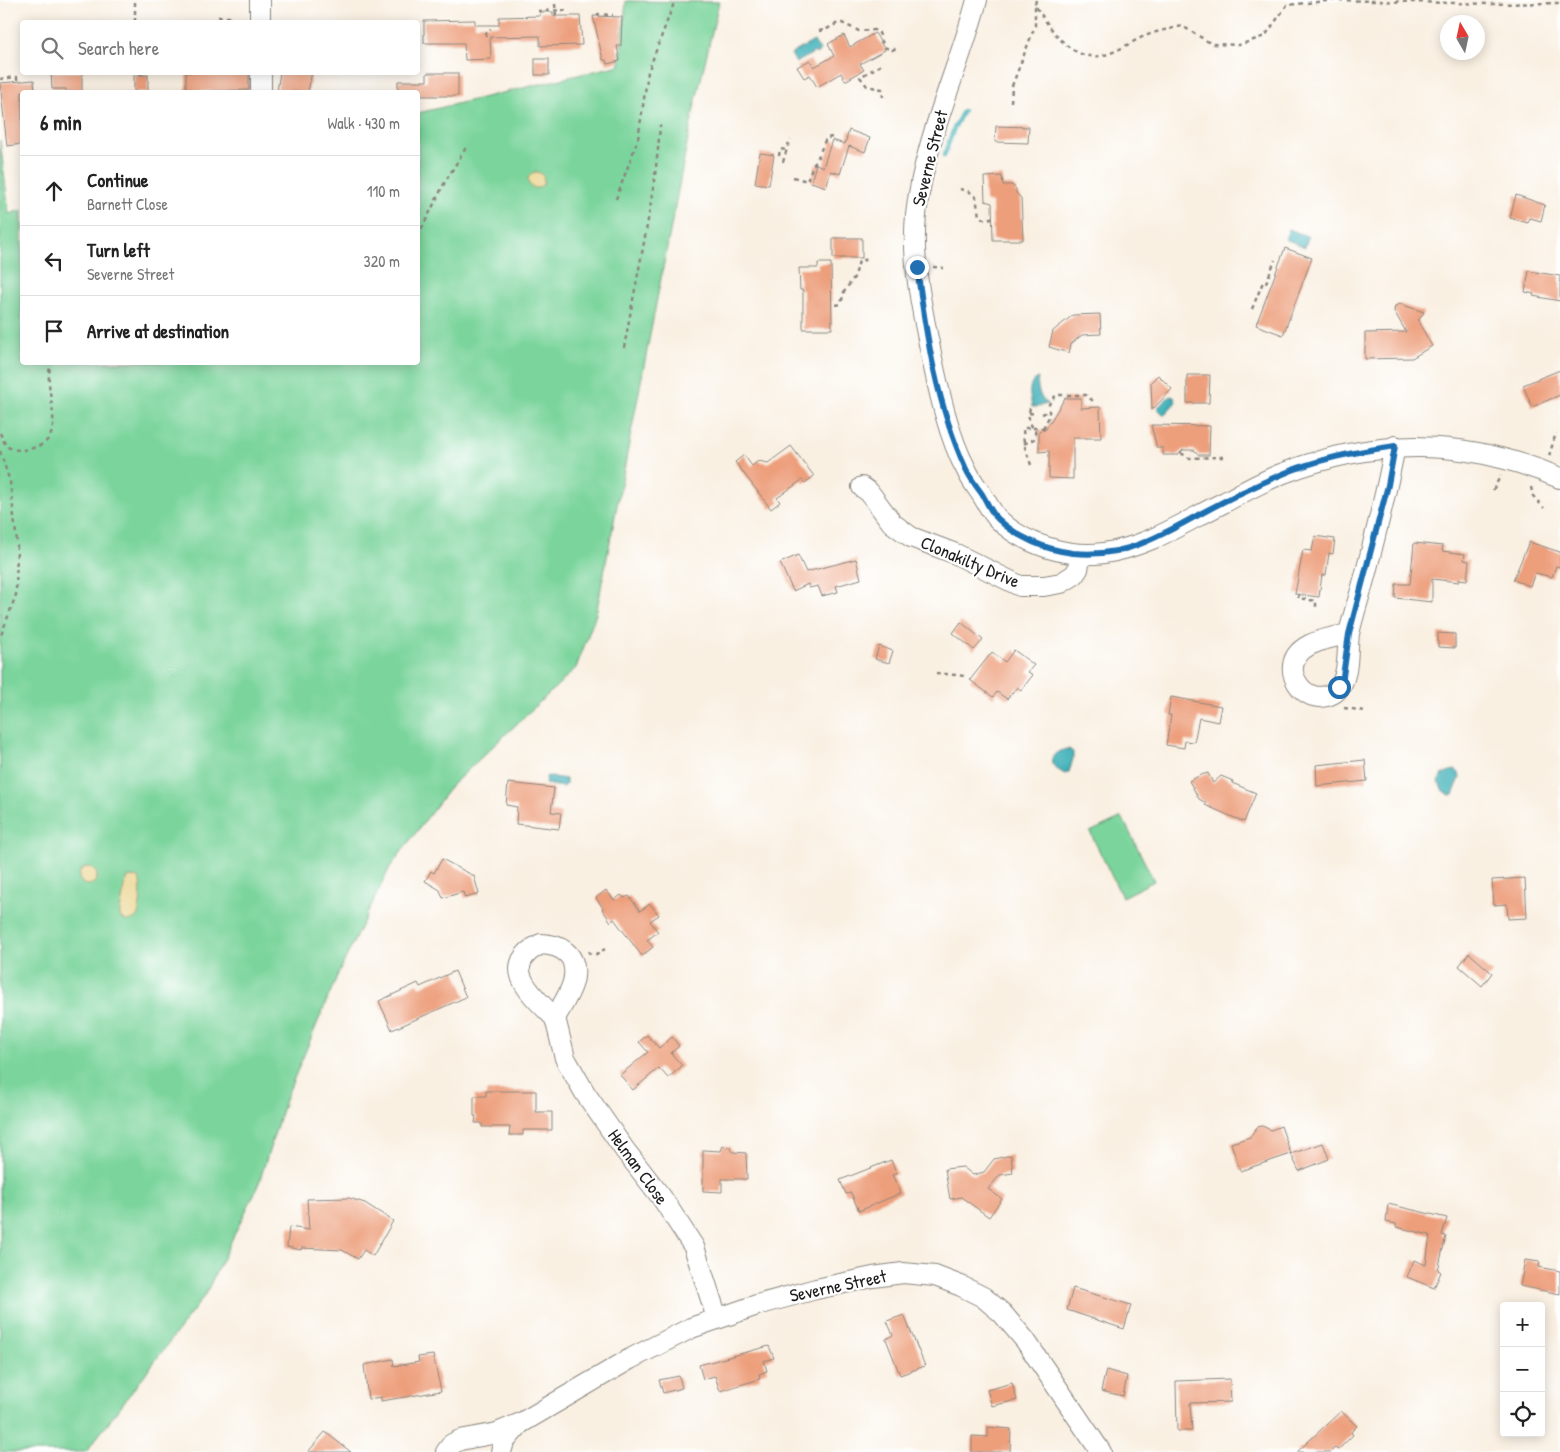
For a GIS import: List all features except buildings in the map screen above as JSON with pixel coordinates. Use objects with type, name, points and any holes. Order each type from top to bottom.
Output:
[{"type":"street","points":[[260,0],[260,20]]},
{"type":"street","name":"Severne Street","points":[[977,0],[930,145],[921,181],[916,216],[915,257],[922,308],[935,374],[948,425],[966,470],[997,518],[1012,530],[1048,548],[1062,552],[1102,554],[1139,544],[1166,533],[1280,475],[1316,462],[1355,452],[1395,446],[1463,450],[1500,457],[1553,475]]},
{"type":"street","points":[[261,75],[262,90]]},
{"type":"street","points":[[1349,634],[1388,485],[1395,446]]},
{"type":"street","name":"Clonakilty Drive","points":[[862,487],[869,492],[892,523],[911,537],[956,554],[1020,586],[1044,586],[1061,583],[1074,576],[1078,569],[1081,554]]},
{"type":"street","name":"Helman Close","points":[[555,1018],[565,1058],[586,1093],[662,1198],[694,1247],[717,1318]]},
{"type":"street","name":"Severne Street","points":[[446,1452],[452,1444],[460,1440],[497,1433],[522,1422],[654,1346],[690,1328],[808,1291],[872,1276],[903,1273],[935,1276],[961,1286],[983,1297],[1002,1313],[1025,1340],[1097,1451]]},
{"type":"street","name":"Severne Street","points":[[501,1452],[504,1442],[522,1422]]},
{"type":"street","points":[[472,1438],[489,1446],[492,1452]]},
{"type":"path","points":[[135,0],[135,20]]},
{"type":"path","points":[[1011,102],[1012,86],[1035,26],[1036,0]]},
{"type":"path","points":[[1036,5],[1051,29],[1077,53],[1087,58],[1104,55],[1147,35],[1182,26],[1212,44],[1239,45],[1264,36],[1288,5],[1336,0],[1490,4],[1560,3]]},
{"type":"path","points":[[616,199],[638,139],[648,72],[674,3]]},
{"type":"path","points":[[555,4],[556,16]]},
{"type":"path","points":[[538,11],[570,10]]},
{"type":"path","points":[[598,16],[598,14],[613,15]]},
{"type":"path","points":[[218,17],[229,17],[229,20]]},
{"type":"path","points":[[819,31],[838,23],[845,24],[859,31],[876,30],[884,47],[892,50],[897,48]]},
{"type":"path","points":[[486,36],[486,32],[491,29]]},
{"type":"path","points":[[882,65],[860,77],[867,86],[882,89],[883,97]]},
{"type":"path","points":[[0,79],[17,77],[17,82]]},
{"type":"path","points":[[624,348],[647,229],[658,156],[660,125]]},
{"type":"path","points":[[793,177],[807,181],[826,138],[832,137]]},
{"type":"path","points":[[783,162],[790,140]]},
{"type":"path","points":[[420,232],[467,146]]},
{"type":"path","points":[[779,156],[780,149],[787,150]]},
{"type":"path","points":[[960,189],[970,192],[976,197],[979,216],[988,219],[994,217]]},
{"type":"path","points":[[836,305],[840,304],[844,292],[855,276],[859,261],[865,260],[868,257]]},
{"type":"path","points":[[1252,309],[1263,282],[1266,283],[1275,260]]},
{"type":"path","points":[[931,267],[944,268]]},
{"type":"path","points":[[0,433],[6,446],[16,450],[33,448],[41,445],[48,439],[54,420],[54,410],[48,384],[48,373],[51,365]]},
{"type":"path","points":[[1031,465],[1024,444],[1022,428],[1044,428],[1049,417],[1049,404],[1056,395],[1086,395],[1093,402]]},
{"type":"path","points":[[1024,444],[1034,439],[1034,428],[1029,420],[1030,408]]},
{"type":"path","points":[[1042,414],[1050,411]]},
{"type":"path","points":[[1029,413],[1036,414]]},
{"type":"path","points":[[1553,475],[1550,452],[1556,433]]},
{"type":"path","points":[[0,451],[10,482],[17,543],[16,595],[0,638]]},
{"type":"path","points":[[1181,453],[1189,458],[1223,457]]},
{"type":"path","points":[[1530,487],[1533,496],[1544,508]]},
{"type":"path","points":[[1299,594],[1298,598],[1316,601],[1316,607]]},
{"type":"path","points":[[936,673],[965,676]]},
{"type":"path","points":[[1344,708],[1366,711]]},
{"type":"green space","points":[[626,1],[719,2],[693,113],[596,614],[576,668],[452,785],[390,867],[338,974],[285,1100],[258,1186],[205,1295],[86,1452],[0,1452],[0,140],[9,214],[20,211],[20,365],[420,365],[420,113],[620,65]]},
{"type":"green space","points":[[1122,817],[1154,881],[1122,897],[1090,832]]},
{"type":"sand","points":[[536,172],[544,180],[536,188],[528,180]]},
{"type":"sand","points":[[88,867],[94,870],[97,876],[94,882],[88,885],[82,882],[79,876],[82,870]]},
{"type":"sand","points":[[129,877],[139,878],[141,897],[137,916],[132,920],[126,921],[120,917],[120,912],[124,886]]},
{"type":"water","points":[[814,41],[820,51],[796,63],[791,54]]},
{"type":"water","points":[[1289,229],[1308,237],[1305,247],[1285,239]]},
{"type":"water","points":[[1038,378],[1039,392],[1047,404],[1032,407],[1030,387]]},
{"type":"water","points":[[1170,396],[1174,397],[1176,402],[1164,415],[1157,408]]},
{"type":"water","points":[[1066,749],[1073,752],[1073,759],[1069,772],[1065,774],[1052,764],[1052,760],[1055,754]]},
{"type":"water","points":[[1455,770],[1459,773],[1460,778],[1453,795],[1450,795],[1443,791],[1439,782],[1441,775]]},
{"type":"water","points":[[546,777],[566,779],[566,785],[563,787],[545,784]]},
{"type":"waterway","points":[[944,156],[954,128],[963,111]]},
{"type":"route","points":[[917,267],[922,308],[935,374],[948,425],[966,470],[997,518],[1012,530],[1048,548],[1081,554],[1102,554],[1123,550],[1166,533],[1201,513],[1280,475],[1316,462],[1355,452],[1395,446],[1388,485],[1349,634],[1346,664],[1342,683],[1339,687]]}]
